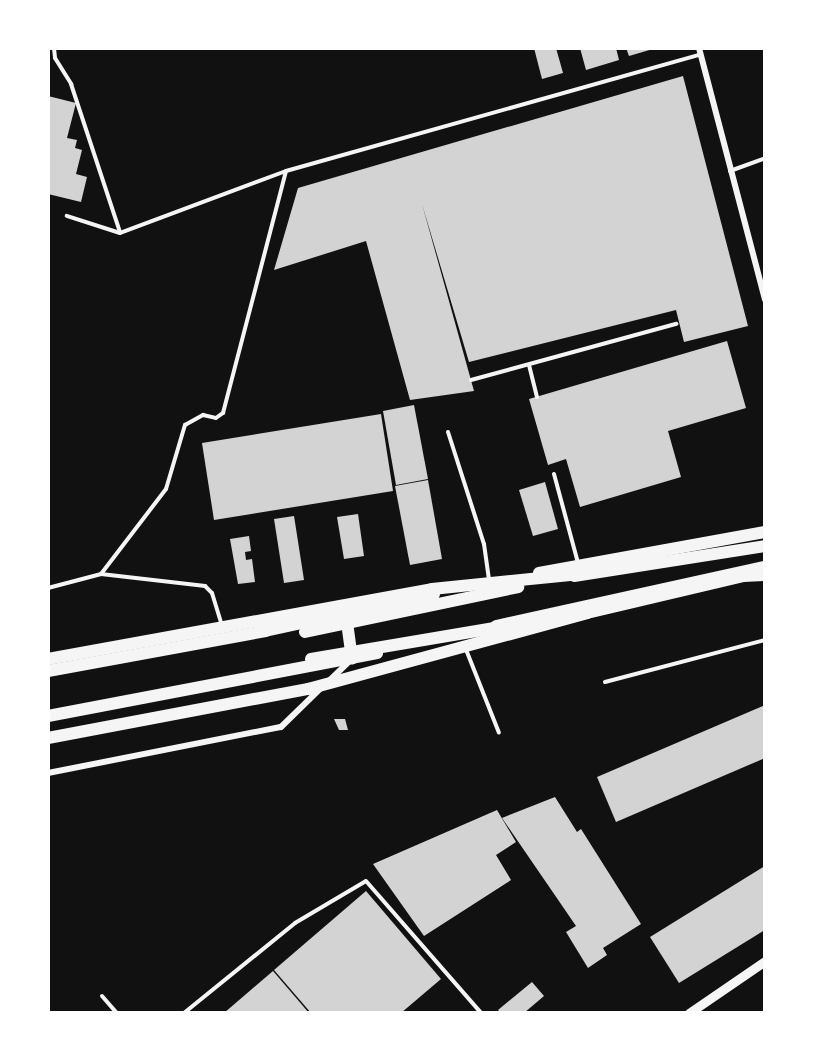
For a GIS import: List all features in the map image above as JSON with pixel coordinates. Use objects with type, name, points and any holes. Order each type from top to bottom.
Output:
[{"type":"highway","points":[[305,632],[580,570],[765,532]]},
{"type":"highway","points":[[48,659],[432,589],[765,546]]},
{"type":"highway","points":[[48,716],[352,659],[765,567]]},
{"type":"highway","points":[[48,671],[346,614],[490,582],[580,570]]},
{"type":"highway","points":[[48,738],[308,689],[587,613],[743,576],[765,575]]},
{"type":"highway","points":[[311,659],[587,613]]},
{"type":"highway","points":[[346,614],[352,659]]},
{"type":"main road","points":[[689,1013],[765,961]]},
{"type":"street","points":[[700,52],[765,299]]},
{"type":"street","points":[[48,773],[281,727],[352,659]]},
{"type":"lane","points":[[54,48],[55,58],[71,84],[120,233]]},
{"type":"lane","points":[[67,216],[120,233],[286,171],[700,52]]},
{"type":"lane","points":[[730,171],[765,158]]},
{"type":"lane","points":[[101,574],[166,489],[185,425],[203,415],[216,418],[223,413],[286,171]]},
{"type":"lane","points":[[471,380],[676,324]]},
{"type":"lane","points":[[529,365],[537,397]]},
{"type":"lane","points":[[448,432],[484,544],[490,582]]},
{"type":"lane","points":[[554,474],[580,570]]},
{"type":"lane","points":[[48,588],[101,574],[205,586],[212,592],[226,638]]},
{"type":"lane","points":[[460,634],[499,733]]},
{"type":"lane","points":[[605,682],[765,640]]},
{"type":"lane","points":[[184,1013],[295,923],[366,881],[481,1013]]},
{"type":"lane","points":[[102,996],[117,1013]]},
{"type":"building","points":[[534,48],[556,48],[563,73],[542,79]]},
{"type":"building","points":[[580,48],[616,48],[619,60],[586,70]]},
{"type":"building","points":[[626,48],[653,48],[653,49],[629,56]]},
{"type":"building","points":[[683,76],[748,326],[684,342],[676,310],[469,362],[422,204],[474,391],[410,400],[366,241],[274,270],[298,188]]},
{"type":"building","points":[[48,96],[76,103],[67,138],[77,140],[75,148],[82,150],[76,174],[87,177],[81,202],[48,194]]},
{"type":"building","points":[[727,341],[746,408],[668,431],[681,477],[580,507],[566,459],[548,465],[529,399]]},
{"type":"building","points":[[414,405],[428,479],[396,485],[383,411]]},
{"type":"building","points":[[381,414],[393,491],[214,520],[202,443]]},
{"type":"building","points":[[428,480],[442,559],[410,565],[395,486]]},
{"type":"building","points":[[545,482],[558,529],[533,536],[519,490]]},
{"type":"building","points":[[358,514],[364,556],[344,559],[337,517]]},
{"type":"building","points":[[294,516],[304,580],[284,583],[274,519]]},
{"type":"building","points":[[249,536],[251,551],[245,552],[246,560],[252,559],[255,582],[238,584],[230,539]]},
{"type":"building","points":[[765,705],[765,758],[616,822],[597,777]]},
{"type":"building","points":[[334,719],[345,719],[348,730],[339,730]]},
{"type":"building","points":[[555,797],[577,832],[581,829],[641,924],[603,948],[607,955],[588,968],[566,932],[576,926],[502,818]]},
{"type":"building","points":[[497,810],[516,842],[496,855],[511,880],[424,936],[373,864]]},
{"type":"building","points":[[765,866],[765,930],[679,983],[650,937]]},
{"type":"building","points":[[366,891],[441,979],[401,1013],[311,1013],[274,970]]},
{"type":"building","points":[[273,971],[309,1013],[224,1013]]},
{"type":"building","points":[[532,982],[544,996],[524,1013],[501,1013],[498,1010]]}]
